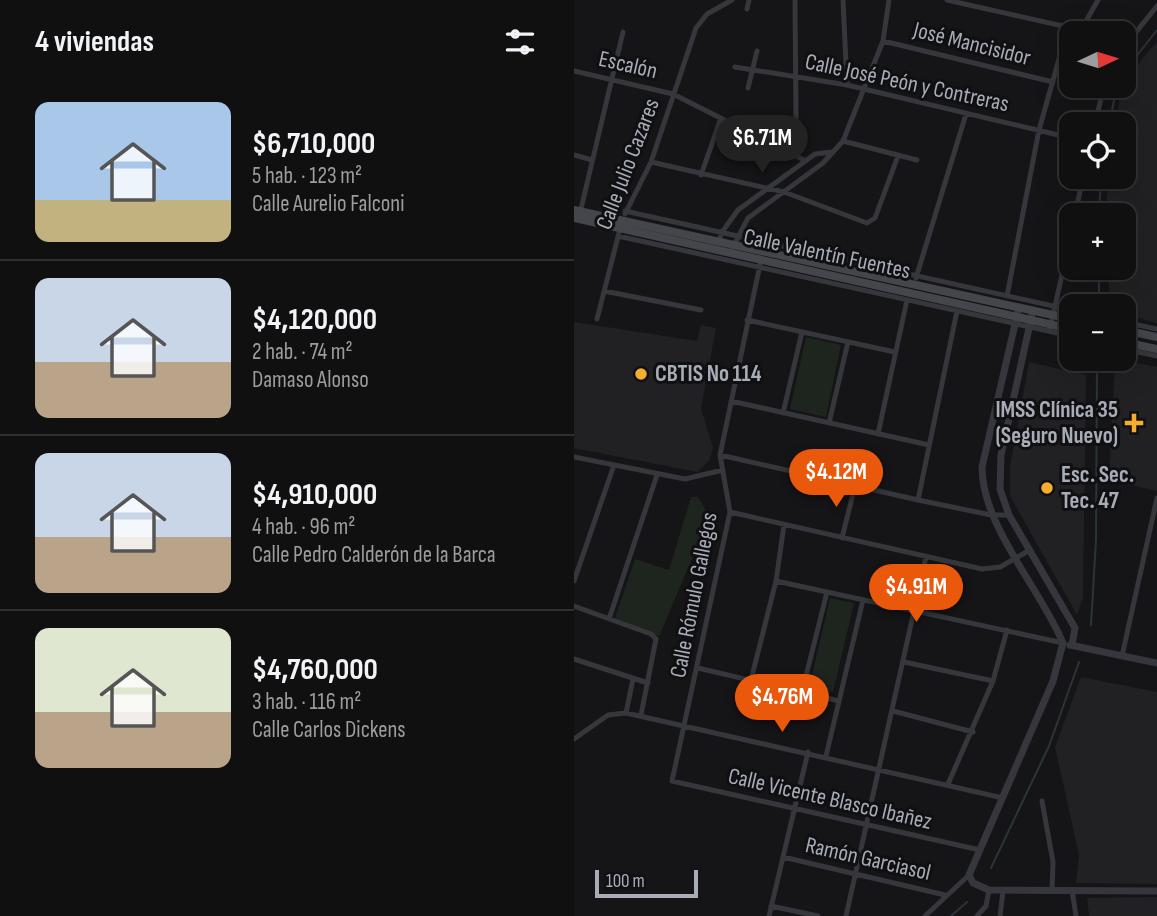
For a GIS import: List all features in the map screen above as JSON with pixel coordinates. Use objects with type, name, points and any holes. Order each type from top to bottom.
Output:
[{"type":"main road","name":"Calle Valentín Fuentes","points":[[577,215],[620,228],[719,241],[764,250],[912,288],[1015,320],[1030,319],[1054,311],[1059,313]]},
{"type":"main road","name":"Calle Valentín Fuentes","points":[[734,244],[760,264],[1019,307],[1030,319],[1050,328],[1059,328]]},
{"type":"main road","points":[[1136,333],[1157,337]]},
{"type":"main road","points":[[1136,345],[1157,349]]},
{"type":"street","name":"Calle Julio Cazares","points":[[597,319],[625,211],[652,162],[673,94],[701,20],[732,0]]},
{"type":"street","points":[[747,9],[749,0]]},
{"type":"street","points":[[795,0],[796,120]]},
{"type":"street","points":[[843,0],[847,85]]},
{"type":"street","points":[[734,244],[748,218],[784,192],[843,141],[861,90],[883,41],[889,0]]},
{"type":"street","points":[[947,0],[1059,25]]},
{"type":"street","points":[[1086,21],[1098,0]]},
{"type":"street","points":[[1136,30],[1157,6]]},
{"type":"street","points":[[577,215],[624,32]]},
{"type":"street","name":"José Mancisidor","points":[[883,41],[1053,82]]},
{"type":"street","points":[[748,88],[757,51]]},
{"type":"street","points":[[1007,296],[1039,130],[1059,60]]},
{"type":"street","name":"Calle José Peón y Contreras","points":[[735,67],[847,85],[1059,135]]},
{"type":"street","name":"Escalón","points":[[574,71],[673,94],[806,161]]},
{"type":"street","points":[[878,434],[912,288],[966,114]]},
{"type":"street","points":[[701,175],[721,118]]},
{"type":"street","points":[[843,141],[917,160]]},
{"type":"street","points":[[719,241],[738,210],[818,152],[832,152]]},
{"type":"street","points":[[574,155],[592,160]]},
{"type":"street","points":[[652,162],[784,192],[870,222],[875,218],[898,156]]},
{"type":"street","points":[[625,211],[719,241],[912,288],[1007,296],[1059,311]]},
{"type":"street","points":[[620,228],[760,264]]},
{"type":"street","name":"Calle Rómulo Gallegos","points":[[672,781],[686,727],[730,512],[720,455],[764,250]]},
{"type":"street","points":[[1059,331],[1050,328],[1061,280]]},
{"type":"street","points":[[912,288],[957,312],[1015,320]]},
{"type":"street","points":[[604,291],[701,310]]},
{"type":"street","points":[[925,916],[969,875],[1053,681],[1063,643],[992,515],[983,491],[982,467],[1019,307]]},
{"type":"street","points":[[918,500],[957,312]]},
{"type":"street","points":[[1030,319],[1001,455],[1000,489],[1009,515],[1075,628],[1072,645]]},
{"type":"street","points":[[747,320],[895,352]]},
{"type":"street","points":[[1136,325],[1157,330]]},
{"type":"street","points":[[783,413],[802,332]]},
{"type":"street","points":[[829,423],[848,342]]},
{"type":"street","points":[[1136,352],[1157,356]]},
{"type":"street","points":[[731,401],[929,446]]},
{"type":"street","points":[[720,455],[918,500],[992,515],[1009,515]]},
{"type":"street","points":[[574,457],[685,480],[723,470]]},
{"type":"street","points":[[574,581],[614,465]]},
{"type":"street","points":[[609,619],[657,475]]},
{"type":"street","points":[[842,537],[855,486]]},
{"type":"street","points":[[1122,656],[1156,498]]},
{"type":"street","points":[[730,512],[990,569],[1018,559],[1030,551]]},
{"type":"street","points":[[751,680],[776,581],[784,525]]},
{"type":"street","points":[[846,916],[881,769],[926,557]]},
{"type":"street","points":[[776,581],[1157,663]]},
{"type":"street","points":[[802,692],[827,592]]},
{"type":"street","points":[[826,756],[863,600]]},
{"type":"street","points":[[574,606],[652,634],[656,639],[640,715]]},
{"type":"street","points":[[948,784],[993,681],[1007,630]]},
{"type":"street","points":[[574,659],[648,684]]},
{"type":"street","points":[[904,662],[993,681]]},
{"type":"street","points":[[698,668],[839,701]]},
{"type":"street","points":[[626,713],[633,679]]},
{"type":"street","points":[[893,711],[973,732]]},
{"type":"street","points":[[574,739],[608,715],[626,713],[1003,798]]},
{"type":"street","points":[[769,916],[808,752]]},
{"type":"street","name":"Calle Vicente Blasco Ibañez","points":[[672,781],[980,850]]},
{"type":"street","points":[[1042,801],[1053,862],[1052,890]]},
{"type":"street","name":"Ramón Garciasol","points":[[783,857],[945,895]]},
{"type":"street","points":[[969,875],[973,883],[989,890],[1157,891]]},
{"type":"street","points":[[977,916],[986,906],[989,890]]},
{"type":"street","points":[[1072,890],[1076,916]]},
{"type":"street","points":[[1000,916],[1003,891]]},
{"type":"street","points":[[771,906],[818,916]]},
{"type":"shaded area","points":[[1157,42],[1157,323],[1136,317],[1136,294],[1110,294],[1108,280],[1136,280],[1136,203],[1106,203],[1108,189],[1136,189],[1136,112],[1118,112],[1120,98],[1136,98],[1136,68]]},
{"type":"shaded area","name":"CBTIS No 114","points":[[574,322],[697,341],[701,325],[716,328],[701,408],[713,448],[709,461],[697,472],[574,448]]},
{"type":"shaded area","points":[[806,337],[841,345],[826,417],[790,409]]},
{"type":"shaded area","name":"Esc. Sec. Tec. 47","points":[[1029,362],[1059,371],[1086,375],[1083,598],[1077,615],[1010,496],[1010,467]]},
{"type":"shaded area","name":"IMSS Clínica 35 (Seguro Nuevo)","points":[[1136,363],[1157,367],[1157,491],[1109,480],[1114,371],[1136,371]]},
{"type":"shaded area","points":[[691,497],[698,497],[710,517],[659,636],[615,618],[635,559],[669,570]]},
{"type":"shaded area","points":[[830,598],[854,603],[833,692],[809,688]]},
{"type":"shaded area","points":[[1081,677],[1157,692],[1157,884],[1076,883],[1079,855],[1055,747]]},
{"type":"shaded area","points":[[1157,897],[1157,916],[1089,916],[1087,898]]},
{"type":"waterway","points":[[1136,57],[1157,30]]},
{"type":"waterway","points":[[1112,112],[1114,98]]},
{"type":"waterway","points":[[1099,203],[1101,189]]},
{"type":"waterway","points":[[1099,280],[1099,294]]},
{"type":"waterway","points":[[1091,625],[1096,540],[1097,371]]},
{"type":"waterway","points":[[991,868],[1049,746],[1079,662]]},
{"type":"waterway","points":[[951,916],[967,902]]},
{"type":"place","name":"CBTIS No 114","points":[[641,374]]},
{"type":"place","name":"IMSS Clínica 35 (Seguro Nuevo)","points":[[1134,423]]},
{"type":"place","name":"Esc. Sec. Tec. 47","points":[[1047,488]]}]
